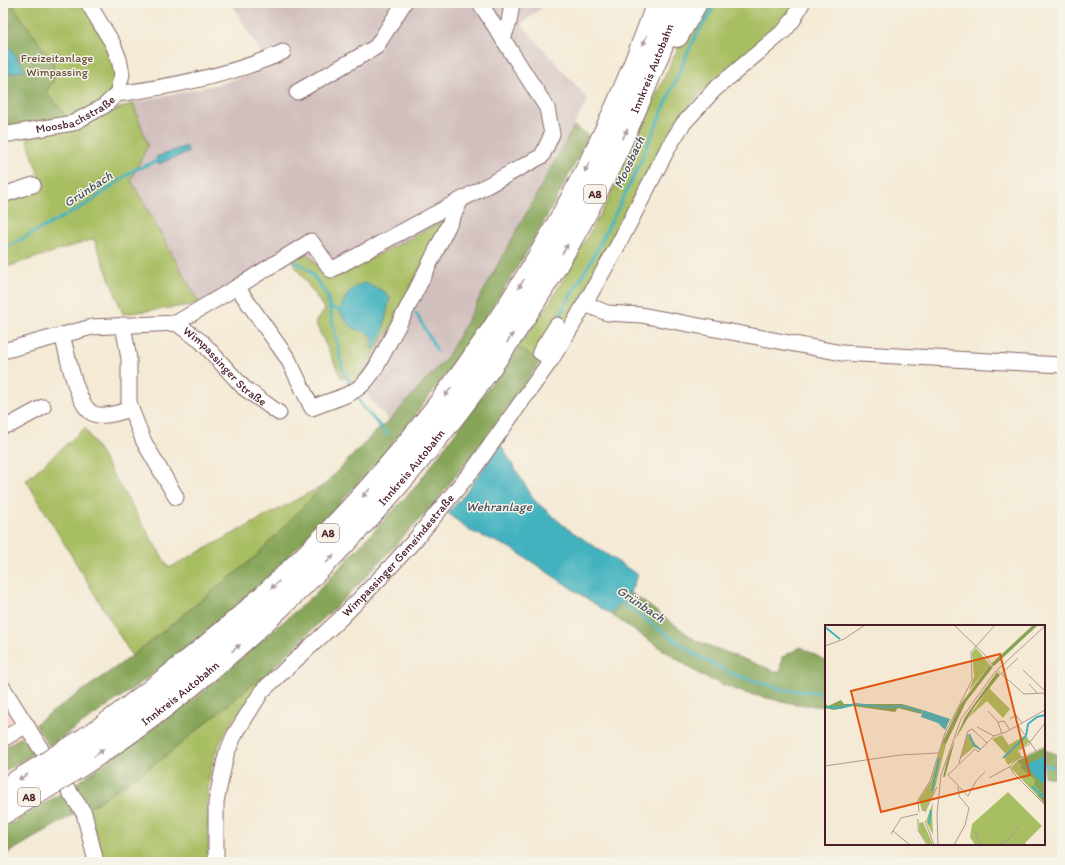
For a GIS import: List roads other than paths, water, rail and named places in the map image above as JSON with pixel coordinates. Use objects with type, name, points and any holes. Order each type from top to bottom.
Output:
[{"type":"highway","name":"Innkreis Autobahn","points":[[3,813],[137,701],[228,630],[301,561],[370,489],[432,414],[507,307],[549,240],[597,147],[646,37],[658,3]]},
{"type":"highway","name":"Innkreis Autobahn","points":[[3,790],[55,770],[148,718],[234,649],[312,577],[385,501],[447,425],[525,316],[566,247],[600,186],[650,75],[678,3]]},
{"type":"highway","points":[[650,75],[678,35],[696,3]]},
{"type":"street","name":"Moosbachstraße","points":[[3,135],[73,123],[104,106],[117,94],[122,74],[119,59],[113,44],[88,3]]},
{"type":"street","points":[[297,92],[376,47],[404,3]]},
{"type":"street","points":[[176,322],[311,241],[331,270],[460,202],[542,156],[552,134],[547,108],[480,3]]},
{"type":"street","points":[[503,40],[510,22],[512,3]]},
{"type":"street","name":"Wimpassinger Gemeindestraße","points":[[216,862],[216,802],[226,755],[234,736],[262,691],[339,620],[414,541],[475,467],[551,360],[585,304],[617,247],[669,146],[683,124],[714,90],[785,30],[793,20],[802,3]]},
{"type":"street","points":[[117,94],[151,89],[233,70],[269,59],[283,52]]},
{"type":"street","points":[[3,195],[33,185]]},
{"type":"street","points":[[237,286],[288,360],[312,408],[350,394],[363,384],[373,372],[409,306],[460,202]]},
{"type":"street","points":[[585,304],[606,313],[641,315],[842,353],[1062,365]]},
{"type":"street","name":"Wimpassinger Straße","points":[[3,351],[92,327],[176,322],[202,342],[244,388],[279,413]]},
{"type":"street","points":[[123,325],[129,359],[131,410],[144,442],[176,496]]},
{"type":"street","points":[[551,360],[540,352],[557,325]]},
{"type":"street","points":[[62,335],[76,389],[86,407],[92,413],[99,414],[131,410]]},
{"type":"street","points":[[3,426],[12,424],[43,408]]},
{"type":"street","points":[[3,688],[8,706],[27,725],[84,813],[96,862]]},
{"type":"street","points":[[3,739],[27,725]]},
{"type":"water","points":[[3,37],[25,70],[3,75]]},
{"type":"water","points":[[186,146],[189,152],[158,164],[156,157]]},
{"type":"water","points":[[365,283],[385,292],[390,298],[382,335],[374,349],[370,346],[373,340],[369,334],[352,327],[340,313],[345,298],[351,290]]},
{"type":"water","name":"Wehranlage","points":[[500,444],[535,501],[568,529],[638,575],[630,592],[610,614],[511,548],[470,531],[448,513],[465,494]]},
{"type":"waterway","name":"Moosbach","points":[[556,319],[560,318],[564,307],[592,259],[634,176],[693,41],[711,12],[713,6]]},
{"type":"waterway","name":"Grünbach","points":[[3,249],[89,203],[134,170],[160,160]]},
{"type":"waterway","name":"Grünbach","points":[[295,261],[309,270],[327,295],[343,370],[351,386]]},
{"type":"waterway","points":[[330,308],[340,310]]},
{"type":"waterway","points":[[416,313],[437,351]]},
{"type":"waterway","name":"Grünbach","points":[[356,395],[362,406],[388,435]]},
{"type":"waterway","name":"Grünbach","points":[[618,600],[696,655],[735,675],[785,690],[825,693]]},
{"type":"waterway","name":"Grünbach","points":[[1045,765],[1062,769]]},
{"type":"park label","name":"Freizeitanlage Wimpassing","points":[[57,65]]}]
